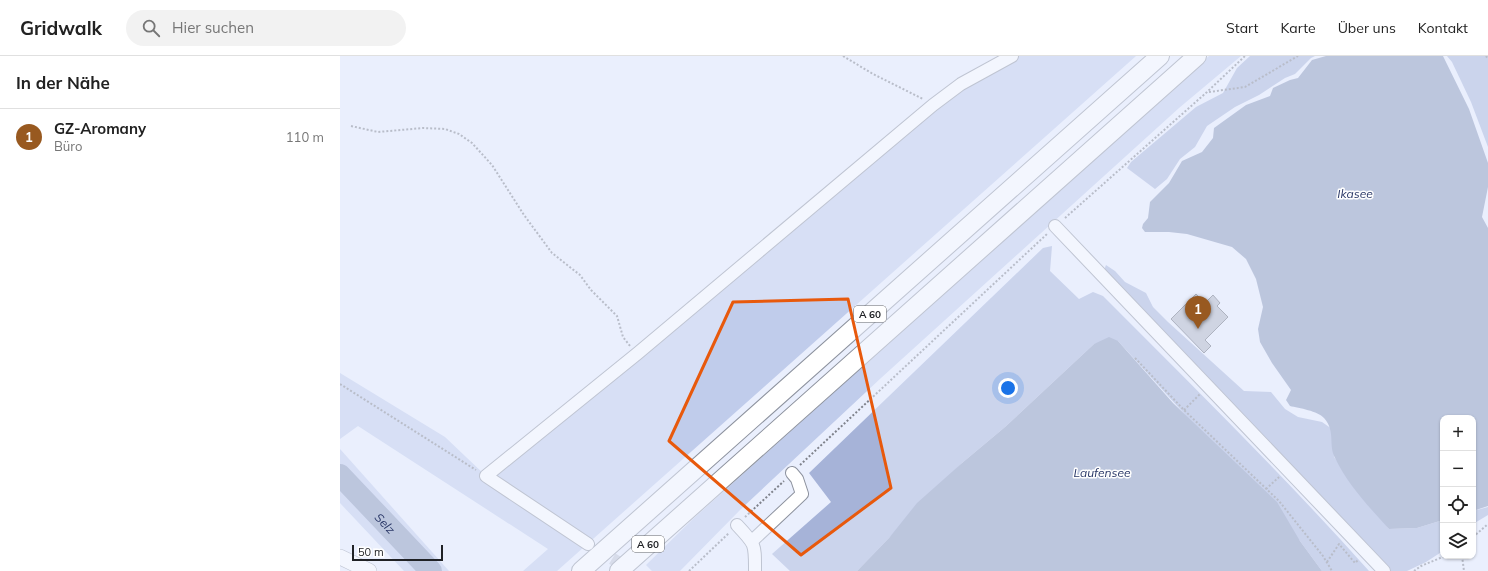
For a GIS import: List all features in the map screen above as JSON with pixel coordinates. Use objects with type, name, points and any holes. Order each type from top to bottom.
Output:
[{"type":"highway","name":"A 60","points":[[581,571],[1160,56]]},
{"type":"highway","name":"A 60","points":[[619,571],[1197,56]]},
{"type":"main road","points":[[340,557],[369,571]]},
{"type":"street","points":[[588,544],[486,476],[638,353],[933,105],[961,84],[1012,56]]},
{"type":"street","points":[[1055,226],[1384,571]]},
{"type":"street","points":[[752,541],[802,494],[797,479],[792,473]]},
{"type":"street","points":[[737,524],[752,541],[755,550],[755,571]]},
{"type":"path","points":[[843,56],[873,74],[913,93],[933,105]]},
{"type":"path","points":[[689,571],[737,524],[1055,226],[1207,92],[1245,56]]},
{"type":"path","points":[[1207,92],[1245,87],[1298,56]]},
{"type":"path","points":[[351,126],[378,132],[423,128],[445,129],[459,134],[472,143],[492,165],[524,215],[552,252],[580,275],[591,290],[617,316],[623,337],[638,353]]},
{"type":"path","points":[[1135,358],[1184,410],[1278,501],[1327,562],[1332,571]]},
{"type":"path","points":[[340,384],[486,476]]},
{"type":"path","points":[[1184,410],[1198,395]]},
{"type":"path","points":[[1266,489],[1280,477]]},
{"type":"path","points":[[1476,535],[1488,524]]},
{"type":"path","points":[[1327,562],[1339,544]]},
{"type":"path","points":[[1414,571],[1421,566],[1440,558]]},
{"type":"path","points":[[1462,559],[1464,571]]},
{"type":"highlighted area","points":[[848,299],[891,488],[801,555],[669,441],[733,302]]},
{"type":"shaded area","points":[[1012,56],[1136,56],[557,571],[523,571],[548,549],[358,426],[340,439],[340,373],[445,437],[486,476],[933,105]]},
{"type":"shaded area","points":[[1209,56],[1241,56],[1179,108],[881,378],[741,509],[680,571],[652,571],[646,565],[694,518]]},
{"type":"shaded area","points":[[1250,56],[1315,56],[1295,74],[1285,78],[1259,95],[1235,107],[1207,126],[1195,147],[1180,159],[1167,179],[1155,189],[1127,168],[1131,162],[1196,107],[1223,93],[1237,68]]},
{"type":"shaded area","points":[[1447,56],[1488,56],[1488,147],[1471,102],[1452,62]]},
{"type":"shaded area","points":[[1052,246],[1050,271],[1079,299],[1093,292],[1103,296],[1271,466],[1369,571],[1322,571],[1300,541],[1118,341],[1094,344],[1005,427],[962,463],[857,571],[790,571],[772,554],[831,502],[809,473],[1043,248]]},
{"type":"shaded area","points":[[1106,265],[1115,271],[1125,282],[1146,293],[1153,307],[1168,322],[1244,391],[1271,392],[1285,409],[1298,417],[1322,422],[1332,429],[1334,457],[1389,529],[1417,528],[1440,521],[1440,553],[1426,562],[1407,571],[1387,571],[1103,273]]},
{"type":"shaded area","points":[[340,449],[449,571],[404,571],[340,503]]},
{"type":"shaded area","points":[[1488,507],[1488,515],[1476,522],[1476,510]]},
{"type":"water","name":"Ikasee","points":[[1326,56],[1443,56],[1469,109],[1488,163],[1488,187],[1482,217],[1488,228],[1488,506],[1476,510],[1476,415],[1440,415],[1440,521],[1417,528],[1389,529],[1359,495],[1340,468],[1333,453],[1331,433],[1328,423],[1324,418],[1313,412],[1290,406],[1286,400],[1291,390],[1272,363],[1260,342],[1258,329],[1263,307],[1256,279],[1246,259],[1232,247],[1187,234],[1145,232],[1142,228],[1143,224],[1148,218],[1150,202],[1169,183],[1182,161],[1202,152],[1213,138],[1214,128],[1246,105],[1270,96],[1273,88],[1298,78],[1312,60]]},
{"type":"water","name":"Laufensee","points":[[1109,337],[1118,341],[1173,403],[1277,502],[1300,541],[1322,571],[857,571],[889,538],[917,503],[1005,427],[1094,344]]},
{"type":"building","points":[[1196,294],[1205,303],[1213,295],[1220,303],[1217,306],[1228,317],[1205,340],[1211,346],[1204,353],[1171,319]]},
{"type":"waterway","name":"Selz","points":[[340,475],[431,571]]},
{"type":"tunnel","points":[[597,549],[629,569]]},
{"type":"place","name":"GZ-Aromany","points":[[1198,329]]}]
